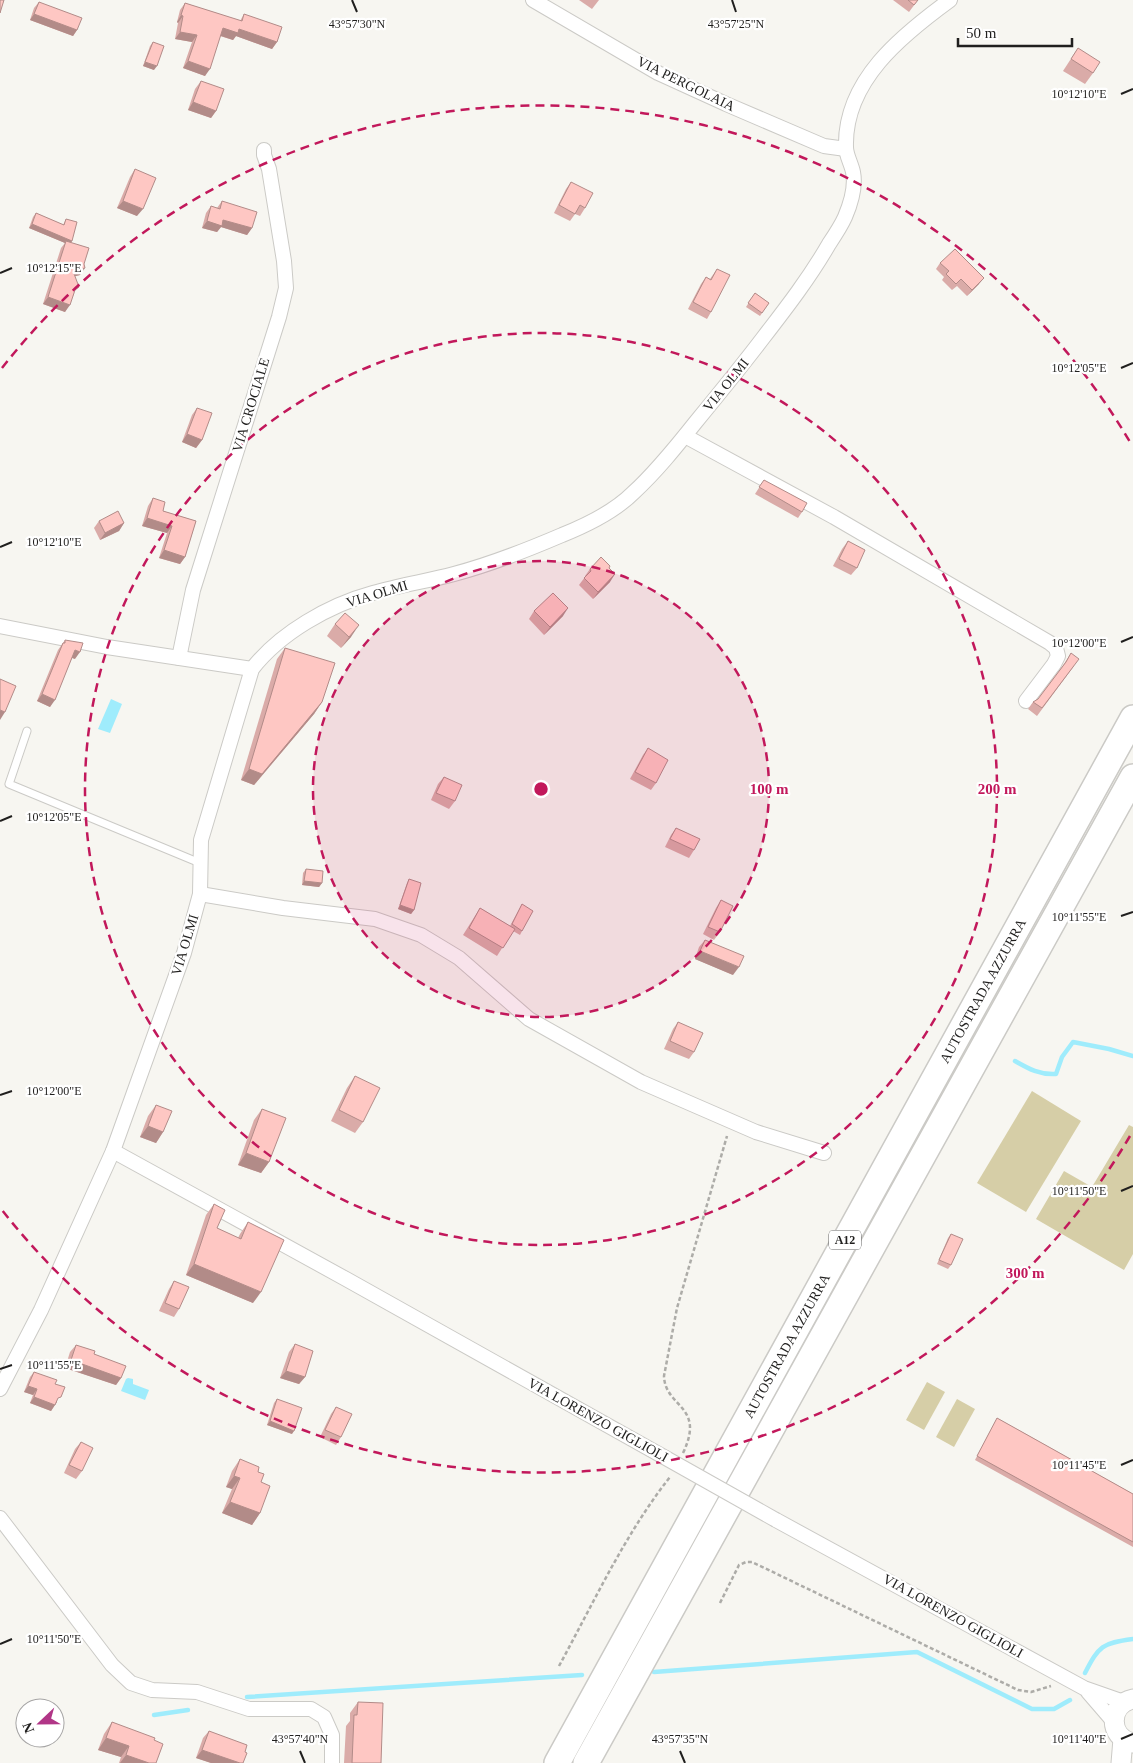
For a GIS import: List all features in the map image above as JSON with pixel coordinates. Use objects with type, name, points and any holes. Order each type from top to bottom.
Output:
[{"type":"highway","name":"AUTOSTRADA AZZURRA","points":[[557,1763],[1133,718]]},
{"type":"highway","name":"AUTOSTRADA AZZURRA","points":[[586,1763],[1133,777]]},
{"type":"main road","points":[[1121,1763],[1128,1741],[1118,1734],[1113,1721],[1118,1707],[1128,1700]]},
{"type":"street","name":"VIA PERGOLAIA","points":[[533,0],[658,73],[824,146],[846,149]]},
{"type":"street","name":"VIA OLMI","points":[[0,1389],[41,1310],[113,1151],[184,953],[200,894],[201,840],[252,669],[263,654],[299,626],[347,601],[373,592],[454,574],[516,555],[586,524],[621,505],[636,491],[685,436],[812,274],[844,219],[853,196],[854,174],[846,149],[849,120],[857,98],[882,57],[895,44],[950,0]]},
{"type":"street","name":"VIA CROCIALE","points":[[179,658],[193,590],[279,317],[286,288],[284,261],[264,150]]},
{"type":"street","points":[[685,436],[834,517],[1050,643],[1056,648],[1058,656],[1026,701]]},
{"type":"street","points":[[0,626],[107,648],[252,669]]},
{"type":"street","points":[[200,894],[282,908],[375,919],[421,935],[459,958],[529,1019],[641,1082],[756,1132],[824,1153]]},
{"type":"street","name":"VIA LORENZO GIGLIOLI","points":[[113,1151],[776,1520],[1084,1688],[1128,1700]]},
{"type":"street","points":[[0,1518],[112,1665],[131,1683],[152,1690],[198,1692],[249,1709],[311,1709],[324,1717],[332,1735],[332,1763]]},
{"type":"street","name":"VIA LORENZO GIGLIOLI","points":[[1084,1688],[1113,1721]]},
{"type":"lane","points":[[27,731],[9,784],[200,863]]},
{"type":"path","points":[[681,1458],[691,1434],[690,1424],[688,1415],[665,1384],[667,1358],[677,1308],[732,1122]]},
{"type":"path","points":[[559,1666],[622,1550],[652,1500],[674,1473]]},
{"type":"path","points":[[720,1603],[739,1565],[752,1562],[1018,1690],[1031,1692],[1047,1688],[1066,1678]]},
{"type":"shaded area","points":[[1032,1091],[1081,1121],[1026,1212],[977,1183]]},
{"type":"shaded area","points":[[1129,1125],[1133,1127],[1133,1254],[1124,1270],[1036,1219],[1064,1171],[1092,1187]]},
{"type":"shaded area","points":[[927,1382],[945,1392],[924,1430],[906,1420]]},
{"type":"shaded area","points":[[957,1399],[975,1409],[954,1447],[936,1437]]},
{"type":"water","points":[[111,699],[122,704],[110,733],[98,729]]},
{"type":"water","points":[[128,1378],[133,1379],[133,1384],[149,1390],[145,1400],[121,1391]]},
{"type":"building","points":[[0,0],[4,0],[0,13]]},
{"type":"building","points":[[908,0],[918,0],[914,5]]},
{"type":"building","points":[[39,2],[82,18],[77,30],[34,14]]},
{"type":"building","points":[[185,3],[242,21],[244,14],[282,27],[277,42],[239,29],[238,33],[223,28],[210,69],[188,61],[197,35],[180,32],[183,16],[181,15]]},
{"type":"building","points":[[153,42],[164,46],[157,66],[145,62]]},
{"type":"building","points":[[1078,48],[1100,62],[1093,73],[1071,59]]},
{"type":"building","points":[[201,81],[224,89],[216,111],[193,102]]},
{"type":"building","points":[[135,169],[156,178],[143,209],[123,201]]},
{"type":"building","points":[[571,182],[593,193],[585,208],[580,205],[575,214],[559,205]]},
{"type":"building","points":[[222,201],[257,212],[252,228],[223,220],[222,226],[207,221],[211,206],[220,209]]},
{"type":"building","points":[[36,213],[64,225],[66,219],[77,222],[72,241],[32,224]]},
{"type":"building","points":[[66,241],[89,248],[84,264],[85,268],[73,271],[79,287],[75,290],[70,305],[48,297]]},
{"type":"building","points":[[955,249],[984,278],[972,290],[961,279],[956,284],[946,274],[949,271],[940,263]]},
{"type":"building","points":[[717,269],[730,275],[711,312],[693,302],[706,277],[711,280]]},
{"type":"building","points":[[755,293],[769,303],[762,313],[748,303]]},
{"type":"building","points":[[197,408],[212,413],[202,440],[187,434]]},
{"type":"building","points":[[764,480],[807,503],[802,512],[759,487]]},
{"type":"building","points":[[153,498],[165,502],[163,511],[196,521],[185,557],[164,550],[172,526],[147,518]]},
{"type":"building","points":[[118,511],[124,523],[105,533],[99,521]]},
{"type":"building","points":[[848,541],[865,550],[857,568],[839,559]]},
{"type":"building","points":[[601,557],[615,574],[598,592],[584,578]]},
{"type":"building","points":[[553,593],[568,608],[550,627],[534,611]]},
{"type":"building","points":[[345,613],[359,625],[349,637],[335,624]]},
{"type":"building","points":[[65,640],[83,643],[80,652],[75,650],[55,700],[42,694]]},
{"type":"building","points":[[285,648],[335,663],[322,702],[262,774],[249,769]]},
{"type":"building","points":[[1071,653],[1079,659],[1042,708],[1033,702],[1038,699]]},
{"type":"building","points":[[0,679],[16,686],[5,712],[0,710]]},
{"type":"building","points":[[648,748],[668,760],[656,783],[635,772]]},
{"type":"building","points":[[444,777],[462,785],[455,801],[436,793]]},
{"type":"building","points":[[676,828],[700,839],[694,850],[670,839]]},
{"type":"building","points":[[306,869],[323,871],[322,883],[304,881]]},
{"type":"building","points":[[409,879],[421,883],[414,910],[400,905]]},
{"type":"building","points":[[721,900],[733,906],[720,932],[708,927]]},
{"type":"building","points":[[522,904],[533,911],[522,931],[512,924]]},
{"type":"building","points":[[480,908],[515,929],[503,948],[469,928]]},
{"type":"building","points":[[705,940],[744,956],[739,967],[700,951]]},
{"type":"building","points":[[678,1022],[703,1033],[694,1052],[670,1041]]},
{"type":"building","points":[[355,1076],[380,1088],[363,1122],[339,1110]]},
{"type":"building","points":[[156,1105],[172,1111],[163,1132],[148,1126]]},
{"type":"building","points":[[262,1109],[286,1118],[269,1162],[246,1153]]},
{"type":"building","points":[[214,1204],[225,1210],[217,1228],[241,1239],[248,1222],[284,1240],[261,1292],[194,1264]]},
{"type":"building","points":[[951,1234],[963,1239],[951,1265],[939,1260]]},
{"type":"building","points":[[174,1281],[189,1287],[179,1309],[165,1303]]},
{"type":"building","points":[[295,1344],[313,1351],[305,1377],[286,1371]]},
{"type":"building","points":[[76,1345],[95,1351],[94,1354],[126,1366],[121,1378],[71,1360]]},
{"type":"building","points":[[34,1372],[57,1380],[55,1384],[65,1387],[55,1405],[34,1397],[37,1389],[28,1386]]},
{"type":"building","points":[[277,1399],[302,1408],[294,1431],[270,1421]]},
{"type":"building","points":[[336,1407],[352,1414],[341,1437],[325,1430]]},
{"type":"building","points":[[997,1418],[1133,1494],[1133,1542],[977,1456]]},
{"type":"building","points":[[81,1442],[93,1448],[82,1471],[69,1465]]},
{"type":"building","points":[[240,1459],[259,1467],[258,1472],[264,1474],[261,1482],[270,1486],[260,1513],[230,1502],[240,1478],[234,1476]]},
{"type":"building","points":[[358,1702],[383,1703],[381,1763],[352,1763],[354,1715],[357,1715]]},
{"type":"building","points":[[112,1722],[155,1738],[154,1740],[163,1744],[156,1763],[149,1763],[126,1755],[129,1746],[106,1738]]},
{"type":"building","points":[[209,1731],[247,1745],[245,1752],[247,1753],[243,1763],[202,1750]]},
{"type":"waterway","points":[[1015,1061],[1035,1071],[1045,1074],[1056,1074],[1062,1057],[1073,1042],[1133,1056]]},
{"type":"waterway","points":[[1085,1673],[1098,1651],[1103,1647],[1114,1642],[1133,1639]]},
{"type":"waterway","points":[[654,1672],[917,1652],[1032,1709],[1054,1709],[1070,1700]]},
{"type":"waterway","points":[[247,1697],[582,1675]]},
{"type":"waterway","points":[[154,1715],[188,1710]]}]
